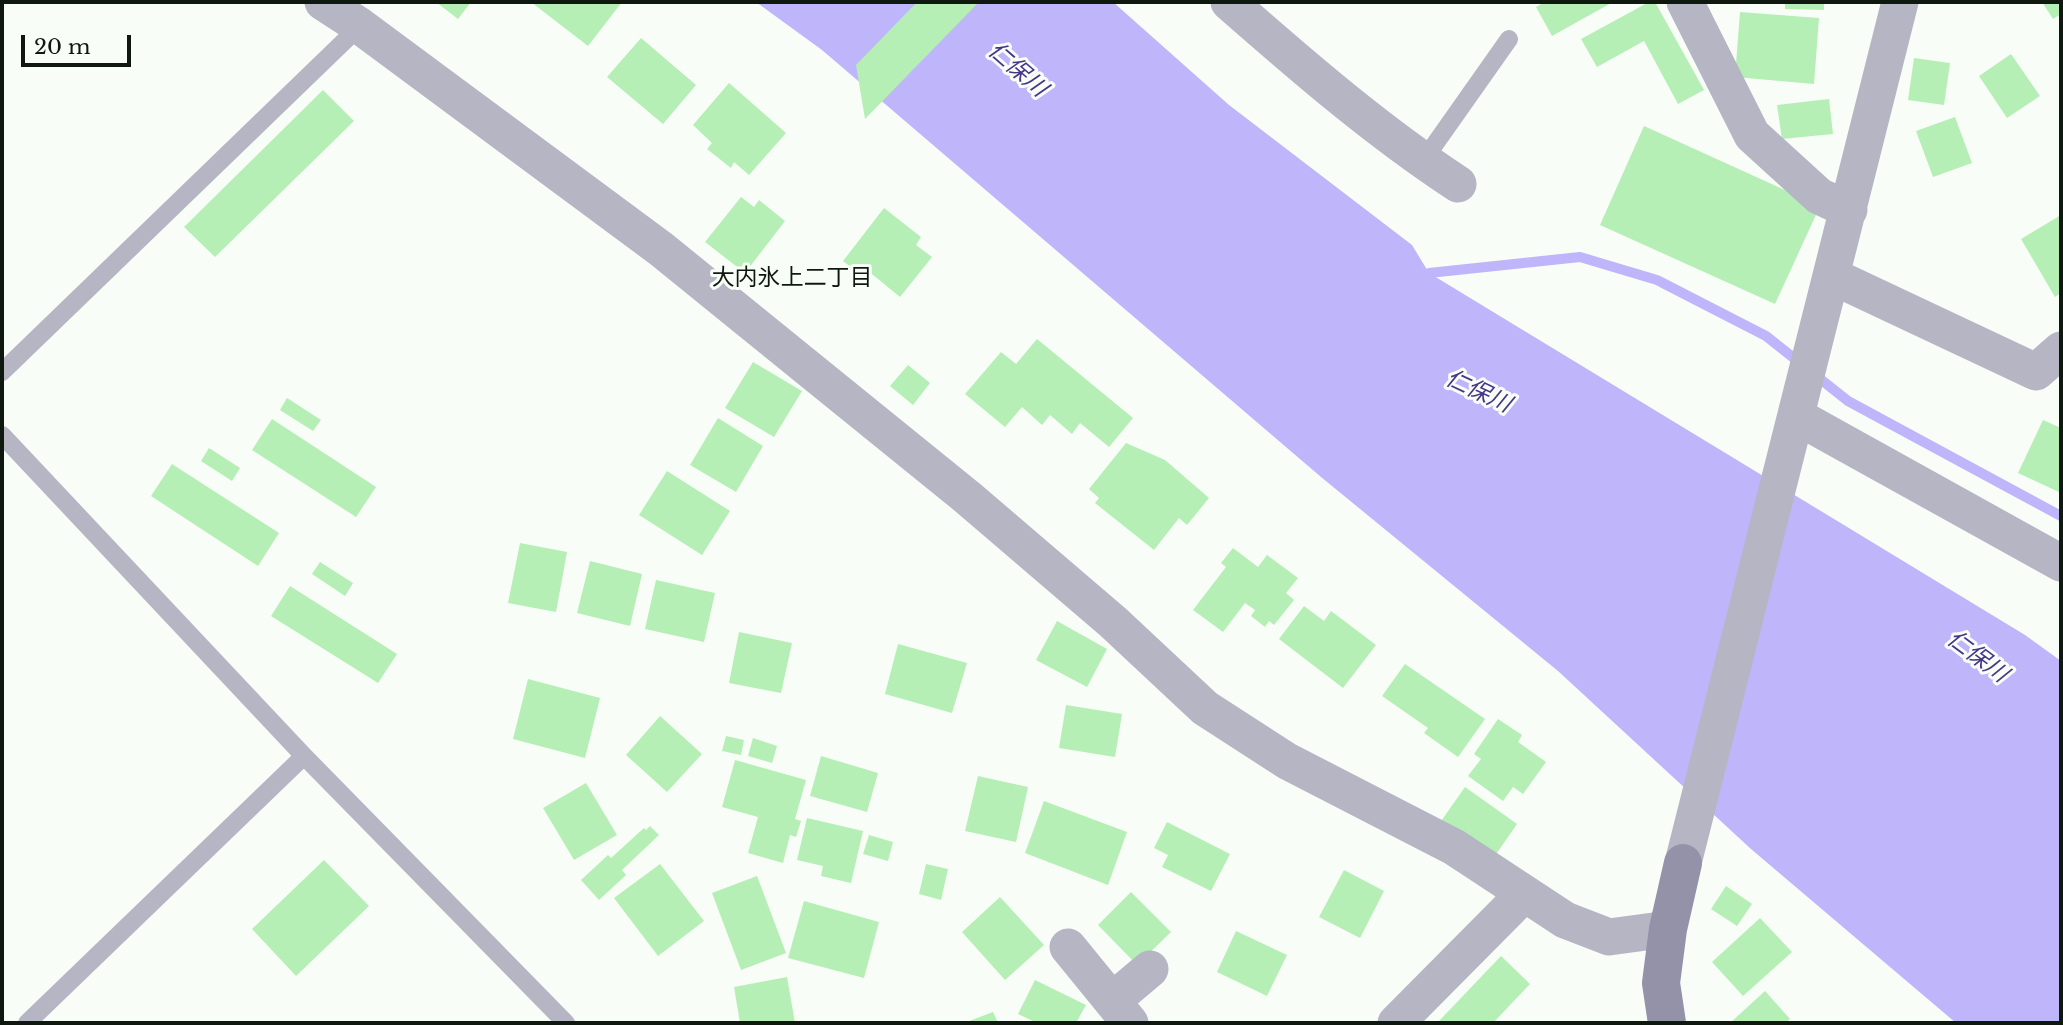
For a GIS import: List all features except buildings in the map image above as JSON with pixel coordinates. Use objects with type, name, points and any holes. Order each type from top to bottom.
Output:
[{"type":"main road","points":[[1667,1023],[1661,983],[1668,929],[1686,856]]},
{"type":"street","points":[[323,2],[360,26],[661,249],[746,317],[967,497],[1113,622],[1205,708],[1286,761],[1454,847],[1565,920],[1609,937],[1668,929]]},
{"type":"street","points":[[1229,2],[1297,61],[1423,161],[1458,184]]},
{"type":"street","points":[[1685,2],[1752,135],[1819,196],[1849,210]]},
{"type":"street","points":[[1686,856],[1900,2]]},
{"type":"street","points":[[1832,276],[2036,372],[2061,350]]},
{"type":"street","points":[[1796,416],[2061,563]]},
{"type":"street","points":[[1396,1023],[1524,894]]},
{"type":"street","points":[[1068,947],[1121,1012],[1150,969]]},
{"type":"lane","points":[[2,372],[360,26]]},
{"type":"lane","points":[[1423,161],[1509,39]]},
{"type":"lane","points":[[2,435],[304,756],[566,1023]]},
{"type":"lane","points":[[26,1023],[304,756]]},
{"type":"water","name":"仁保川","points":[[756,2],[1113,2],[1229,105],[1412,245],[1429,273],[2025,635],[2061,661],[2061,1023],[1956,1023],[1751,849],[1558,671],[1321,477],[822,50]]},
{"type":"waterway","points":[[1424,285],[1429,273],[1580,257],[1657,280],[1766,336],[1848,401],[2061,516]]},
{"type":"district","name":"大内氷上二丁目","points":[[792,279]]}]
